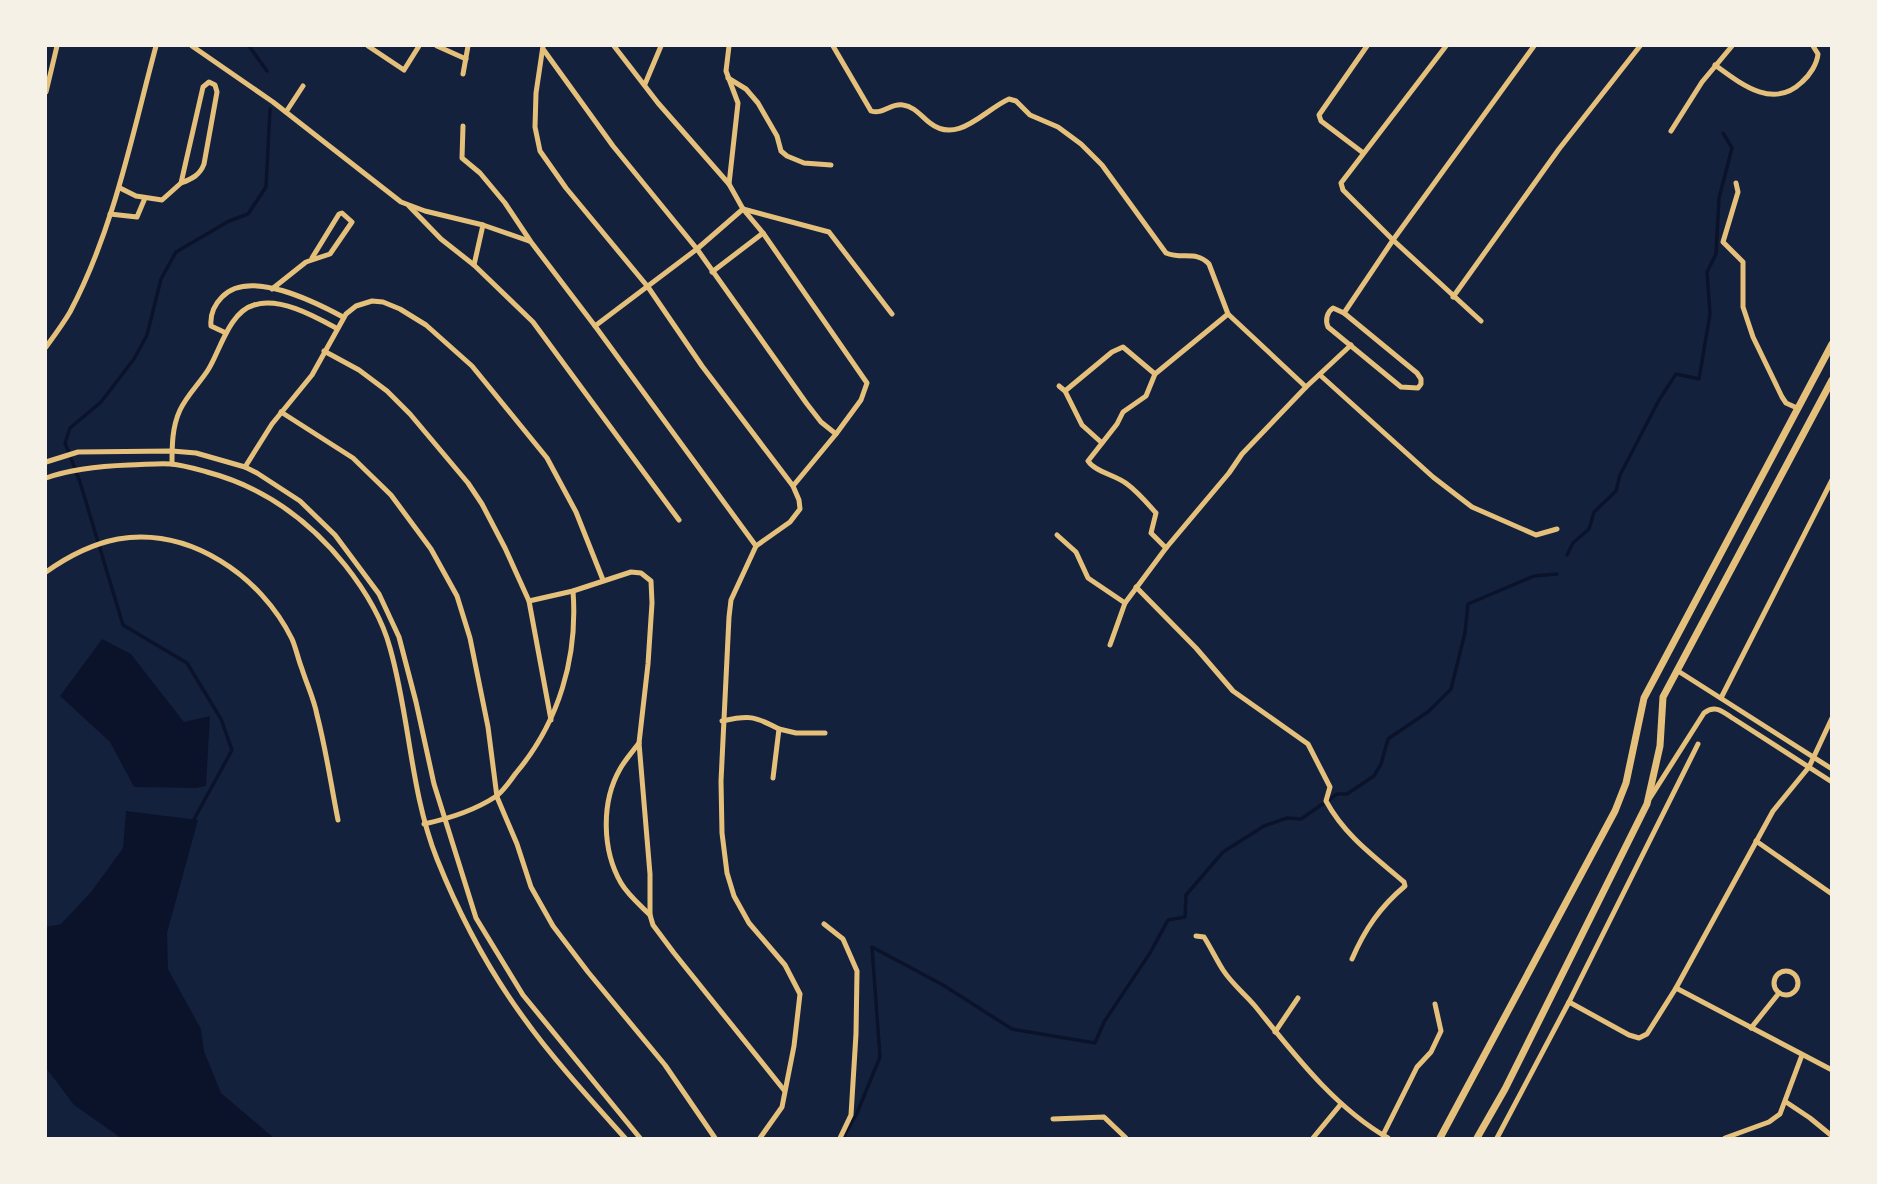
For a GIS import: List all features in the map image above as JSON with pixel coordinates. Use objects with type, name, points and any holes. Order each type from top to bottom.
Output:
[{"type":"main road","points":[[1440,1139],[1615,811],[1631,763],[1644,698],[1832,344]]},
{"type":"main road","points":[[1477,1139],[1505,1090],[1647,804],[1660,746],[1663,697],[1832,380]]},
{"type":"main road","points":[[1726,540],[1743,548]]},
{"type":"street","points":[[46,92],[57,46]]},
{"type":"street","points":[[46,347],[73,305],[120,188],[156,46]]},
{"type":"street","points":[[191,46],[286,113],[384,190],[409,206],[441,239],[474,265],[533,322],[679,520]]},
{"type":"street","points":[[368,46],[404,70],[419,46]]},
{"type":"street","points":[[437,46],[466,59]]},
{"type":"street","points":[[463,74],[468,46]]},
{"type":"street","points":[[614,46],[658,103],[729,184],[743,209],[763,233],[867,383],[861,400],[793,486]]},
{"type":"street","points":[[645,84],[661,46]]},
{"type":"street","points":[[729,46],[725,64],[738,103],[729,184]]},
{"type":"street","points":[[833,46],[871,111],[881,112],[903,104],[943,131],[966,127],[1009,99],[1016,101],[1030,114],[1058,127],[1081,144],[1102,165],[1166,253],[1177,257],[1194,255],[1209,264],[1228,314],[1306,387]]},
{"type":"street","points":[[1362,152],[1321,121],[1319,116],[1367,46]]},
{"type":"street","points":[[1446,46],[1362,152],[1342,179],[1342,186],[1393,240],[1481,321]]},
{"type":"street","points":[[1344,313],[1393,240],[1534,46]]},
{"type":"street","points":[[1453,296],[1559,149],[1640,46]]},
{"type":"street","points":[[1671,131],[1715,65],[1732,46]]},
{"type":"street","points":[[1715,65],[1756,92],[1772,95],[1785,93],[1805,80],[1816,64],[1818,54],[1813,46]]},
{"type":"street","points":[[543,47],[613,146],[697,248],[807,404],[821,422],[836,434]]},
{"type":"street","points":[[543,47],[536,93],[535,127],[540,151],[566,188],[648,287],[702,366],[793,486],[799,500],[800,509],[790,522],[756,547],[731,600],[722,721],[722,833],[727,873],[734,896],[749,923],[785,965],[800,995],[794,1046],[778,1114],[760,1139]]},
{"type":"street","points":[[728,78],[746,89],[758,103],[777,136],[781,150],[787,156],[804,163],[831,165]]},
{"type":"street","points":[[120,188],[129,194],[145,198],[165,199],[181,183],[202,170],[217,92],[212,82],[203,87],[181,183]]},
{"type":"street","points":[[286,113],[303,86]]},
{"type":"street","points":[[463,126],[462,158],[480,173],[505,203],[756,547]]},
{"type":"street","points":[[1736,183],[1738,192],[1723,242],[1743,262],[1743,307],[1753,337],[1782,397],[1797,408]]},
{"type":"street","points":[[110,214],[137,217],[145,198]]},
{"type":"street","points":[[409,206],[483,225],[531,242]]},
{"type":"street","points":[[595,326],[648,287],[743,209]]},
{"type":"street","points":[[743,209],[829,232],[892,314]]},
{"type":"street","points":[[272,289],[312,258],[338,214],[342,213],[350,219],[352,222],[330,254],[312,258]]},
{"type":"street","points":[[474,265],[483,225]]},
{"type":"street","points":[[712,272],[763,233]]},
{"type":"street","points":[[226,333],[211,326],[210,319],[216,304],[227,291],[243,285],[272,289],[309,300],[343,317]]},
{"type":"street","points":[[245,467],[281,412],[306,383],[343,317],[356,306],[372,301],[383,302],[426,325],[472,366],[547,458],[576,512],[603,580]]},
{"type":"street","points":[[172,464],[172,438],[180,410],[208,370],[235,319],[253,305],[282,304],[310,314],[336,328]]},
{"type":"street","points":[[1333,308],[1344,313],[1417,373],[1421,379],[1418,388],[1401,387],[1326,323],[1329,311],[1333,308]]},
{"type":"street","points":[[1166,548],[1153,537],[1150,529],[1156,513],[1119,478],[1088,463],[1088,459],[1123,412],[1146,396],[1155,374],[1228,314]]},
{"type":"street","points":[[1110,645],[1125,603],[1166,548],[1242,454],[1350,345]]},
{"type":"street","points":[[1065,391],[1112,352],[1123,347],[1155,374]]},
{"type":"street","points":[[324,351],[359,370],[387,391],[468,483],[505,548],[529,601],[551,720]]},
{"type":"street","points":[[1320,375],[1433,477],[1472,507],[1536,535],[1557,529]]},
{"type":"street","points":[[1059,386],[1065,391],[1082,425],[1102,443]]},
{"type":"street","points":[[281,412],[353,458],[376,479],[431,549],[457,596],[478,674],[497,797],[531,887],[554,926],[665,1065],[715,1139]]},
{"type":"street","points":[[46,462],[78,452],[197,453],[245,467],[282,488],[317,516],[352,556],[379,594],[399,637],[444,820],[476,918],[523,995],[640,1139]]},
{"type":"street","points":[[48,477],[110,466],[172,464],[220,475],[251,486],[272,498],[312,529],[356,580],[376,612],[390,647],[424,824],[452,892],[499,981],[523,1018],[625,1139]]},
{"type":"street","points":[[1721,698],[1832,480]]},
{"type":"street","points":[[1057,535],[1076,552],[1088,578],[1125,603]]},
{"type":"street","points":[[46,572],[66,558],[101,544],[139,537],[191,545],[228,565],[268,600],[292,639],[317,714],[338,820]]},
{"type":"street","points":[[529,601],[573,591],[631,572],[641,573],[651,581],[648,664],[639,743],[650,874],[650,915],[653,925],[674,953],[784,1090]]},
{"type":"street","points":[[1136,587],[1196,648],[1233,691],[1308,744],[1330,787],[1326,801],[1334,816],[1359,845],[1405,884],[1377,912],[1352,959]]},
{"type":"street","points":[[424,824],[444,820],[497,797],[540,740],[551,720],[572,654],[575,617],[573,591]]},
{"type":"street","points":[[1678,671],[1832,769]]},
{"type":"street","points":[[1647,804],[1704,713],[1710,709],[1718,709],[1832,782]]},
{"type":"street","points":[[722,721],[745,716],[796,733],[825,733]]},
{"type":"street","points":[[1569,1002],[1629,1035],[1639,1038],[1647,1034],[1676,988],[1773,811],[1815,757],[1832,718]]},
{"type":"street","points":[[773,778],[779,729]]},
{"type":"street","points":[[639,743],[619,770],[612,790],[607,837],[610,859],[622,885],[650,915]]},
{"type":"street","points":[[1497,1139],[1698,744]]},
{"type":"street","points":[[1756,841],[1832,894]]},
{"type":"street","points":[[824,924],[843,939],[857,971],[851,1115],[840,1139]]},
{"type":"street","points":[[1196,936],[1204,937],[1223,970],[1341,1104],[1368,1127],[1385,1137],[1417,1067],[1431,1052],[1441,1031],[1435,1004]]},
{"type":"street","points":[[1786,971],[1793,974],[1797,980],[1795,990],[1788,994],[1779,993],[1774,984],[1776,976],[1786,971]]},
{"type":"street","points":[[1676,988],[1832,1070]]},
{"type":"street","points":[[1751,1028],[1779,993]]},
{"type":"street","points":[[1275,1032],[1298,998]]},
{"type":"street","points":[[1725,1139],[1769,1122],[1780,1114],[1802,1055]]},
{"type":"street","points":[[1786,1102],[1832,1136]]},
{"type":"street","points":[[1313,1139],[1341,1104]]},
{"type":"street","points":[[1053,1119],[1104,1117],[1126,1139]]},
{"type":"water","points":[[102,639],[131,654],[184,722],[210,716],[206,786],[134,787],[110,742],[60,696]]},
{"type":"water","points":[[126,811],[198,820],[167,933],[168,969],[201,1029],[204,1051],[221,1093],[274,1138],[121,1138],[74,1105],[46,1068],[46,927],[61,924],[91,892],[123,848]]},
{"type":"waterway","points":[[249,46],[267,71]]},
{"type":"waterway","points":[[192,823],[232,750],[221,719],[187,663],[123,625],[80,482],[65,443],[70,428],[101,402],[134,359],[147,335],[161,279],[176,252],[229,221],[248,214],[266,187],[270,109]]},
{"type":"waterway","points":[[1567,555],[1573,543],[1589,529],[1594,512],[1616,491],[1620,475],[1659,400],[1676,374],[1699,379],[1710,314],[1707,272],[1716,254],[1719,198],[1732,148],[1723,133]]},
{"type":"waterway","points":[[843,1138],[857,1113],[880,1057],[872,947],[943,985],[1012,1029],[1095,1043],[1104,1022],[1150,953],[1168,920],[1185,917],[1186,895],[1223,852],[1264,826],[1287,818],[1301,819],[1337,794],[1347,794],[1374,776],[1381,764],[1388,739],[1429,711],[1451,689],[1465,633],[1468,604],[1534,576],[1557,574]]}]
